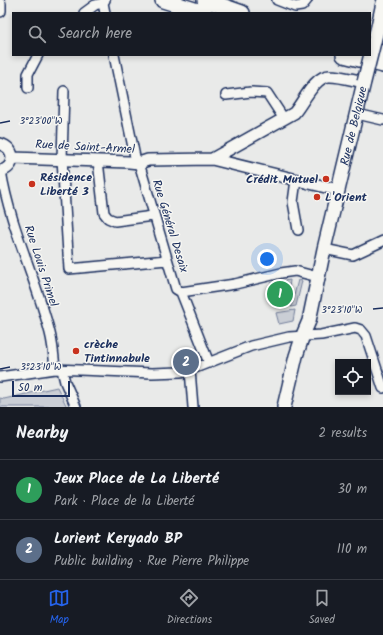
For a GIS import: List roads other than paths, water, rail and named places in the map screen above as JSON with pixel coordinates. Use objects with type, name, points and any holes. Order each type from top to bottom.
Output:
[{"type":"highway","points":[[163,0],[207,6]]},
{"type":"highway","points":[[174,0],[237,12]]},
{"type":"highway","points":[[371,50],[383,53]]},
{"type":"highway","points":[[348,56],[383,65]]},
{"type":"main road","name":"Rue de Belgique","points":[[371,54],[383,3]]},
{"type":"main road","name":"Rue de Belgique","points":[[300,336],[309,322],[324,249],[370,56]]},
{"type":"main road","name":"Rue de Belgique","points":[[284,407],[314,276],[324,249]]},
{"type":"street","points":[[277,0],[295,7],[304,3]]},
{"type":"street","points":[[85,12],[104,1],[105,12]]},
{"type":"street","points":[[0,4],[0,11]]},
{"type":"street","points":[[28,88],[28,74],[37,56]]},
{"type":"street","name":"Rue Général Desaix","points":[[114,56],[135,157],[139,163],[153,216],[176,289],[181,292],[209,363]]},
{"type":"street","name":"Rue de Saint-Armel","points":[[13,158],[139,163],[148,160],[212,159],[294,113],[321,78],[328,76],[364,82]]},
{"type":"street","points":[[64,91],[62,159],[69,269],[167,260]]},
{"type":"street","points":[[226,94],[251,92],[268,93],[284,119]]},
{"type":"street","points":[[357,114],[383,120]]},
{"type":"street","points":[[0,171],[8,168],[13,158],[10,150],[2,143]]},
{"type":"street","points":[[212,159],[338,190]]},
{"type":"street","points":[[98,161],[104,213],[108,218],[115,221],[153,216]]},
{"type":"street","name":"Rue Louis Primel","points":[[0,171],[15,225],[51,334],[58,370],[76,407]]},
{"type":"street","points":[[296,180],[293,202],[298,230]]},
{"type":"street","points":[[324,249],[353,255],[383,241]]},
{"type":"street","points":[[181,292],[235,284],[295,271],[314,276]]},
{"type":"street","points":[[0,377],[58,370],[152,373],[190,370],[251,346],[300,336],[321,335],[355,328],[361,330],[366,336],[383,388]]},
{"type":"street","points":[[190,370],[193,407]]},
{"type":"place","name":"Crédit Mutuel","points":[[326,179]]},
{"type":"place","name":"Résidence Liberté 3","points":[[32,184]]},
{"type":"place","name":"L'Orient","points":[[317,197]]},
{"type":"place","name":"Jeux Place de La Liberté","points":[[280,294]]},
{"type":"place","name":"crèche Tintinnabule","points":[[76,351]]},
{"type":"place","name":"Lorient Keryado BP","points":[[186,362]]}]
